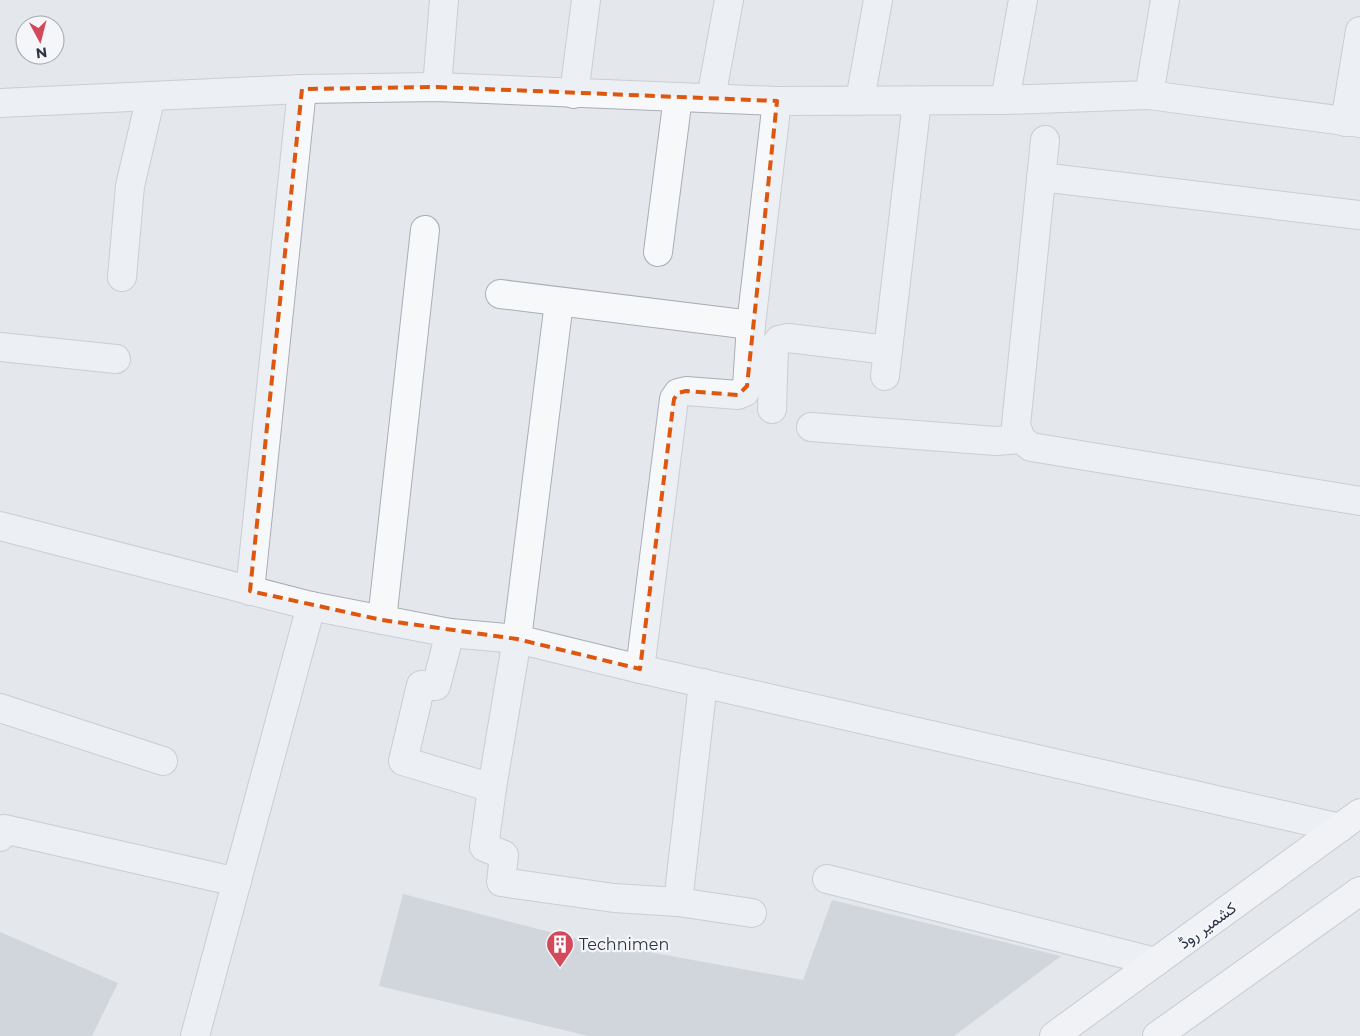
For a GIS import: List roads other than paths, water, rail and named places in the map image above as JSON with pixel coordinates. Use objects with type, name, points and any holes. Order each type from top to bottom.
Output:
[{"type":"main road","name":"کشمیر روڈ","points":[[1054,1036],[1350,821]]},
{"type":"main road","points":[[1157,1036],[1360,891]]},
{"type":"street","points":[[437,88],[444,0]]},
{"type":"street","points":[[574,94],[586,0]]},
{"type":"street","points":[[711,98],[729,0]]},
{"type":"street","points":[[860,100],[878,0]]},
{"type":"street","points":[[1005,100],[1023,0]]},
{"type":"street","points":[[1149,95],[1165,0]]},
{"type":"street","points":[[0,103],[302,89],[437,88],[777,101],[1005,100],[1149,95],[1353,122],[1360,31]]},
{"type":"street","points":[[250,590],[302,89]]},
{"type":"street","points":[[122,277],[130,186],[151,96]]},
{"type":"street","points":[[658,252],[678,97]]},
{"type":"street","points":[[772,409],[774,347],[779,340],[788,338],[887,363],[917,100]]},
{"type":"street","points":[[640,669],[674,399],[678,393],[686,391],[738,395],[745,392],[747,386],[777,101]]},
{"type":"street","points":[[1045,140],[1016,425],[1020,439],[1031,447],[1360,501]]},
{"type":"street","points":[[1041,177],[1360,215]]},
{"type":"street","points":[[382,620],[425,230]]},
{"type":"street","points":[[500,294],[752,325]]},
{"type":"street","points":[[560,302],[517,640],[484,847],[504,855],[501,882],[614,898],[678,902],[752,913]]},
{"type":"street","points":[[0,347],[116,359]]},
{"type":"street","points":[[811,427],[996,441],[1020,439]]},
{"type":"street","points":[[0,526],[311,606],[450,633],[517,640],[703,683],[1350,821]]},
{"type":"street","points":[[195,1036],[311,606]]},
{"type":"street","points":[[450,633],[436,686],[421,685],[403,761],[492,788]]},
{"type":"street","points":[[678,902],[703,683]]},
{"type":"street","points":[[0,708],[163,760]]},
{"type":"street","points":[[0,837],[4,829],[237,882]]},
{"type":"street","points":[[827,879],[1156,962]]},
{"type":"place","name":"Technimen","points":[[560,968]]}]
